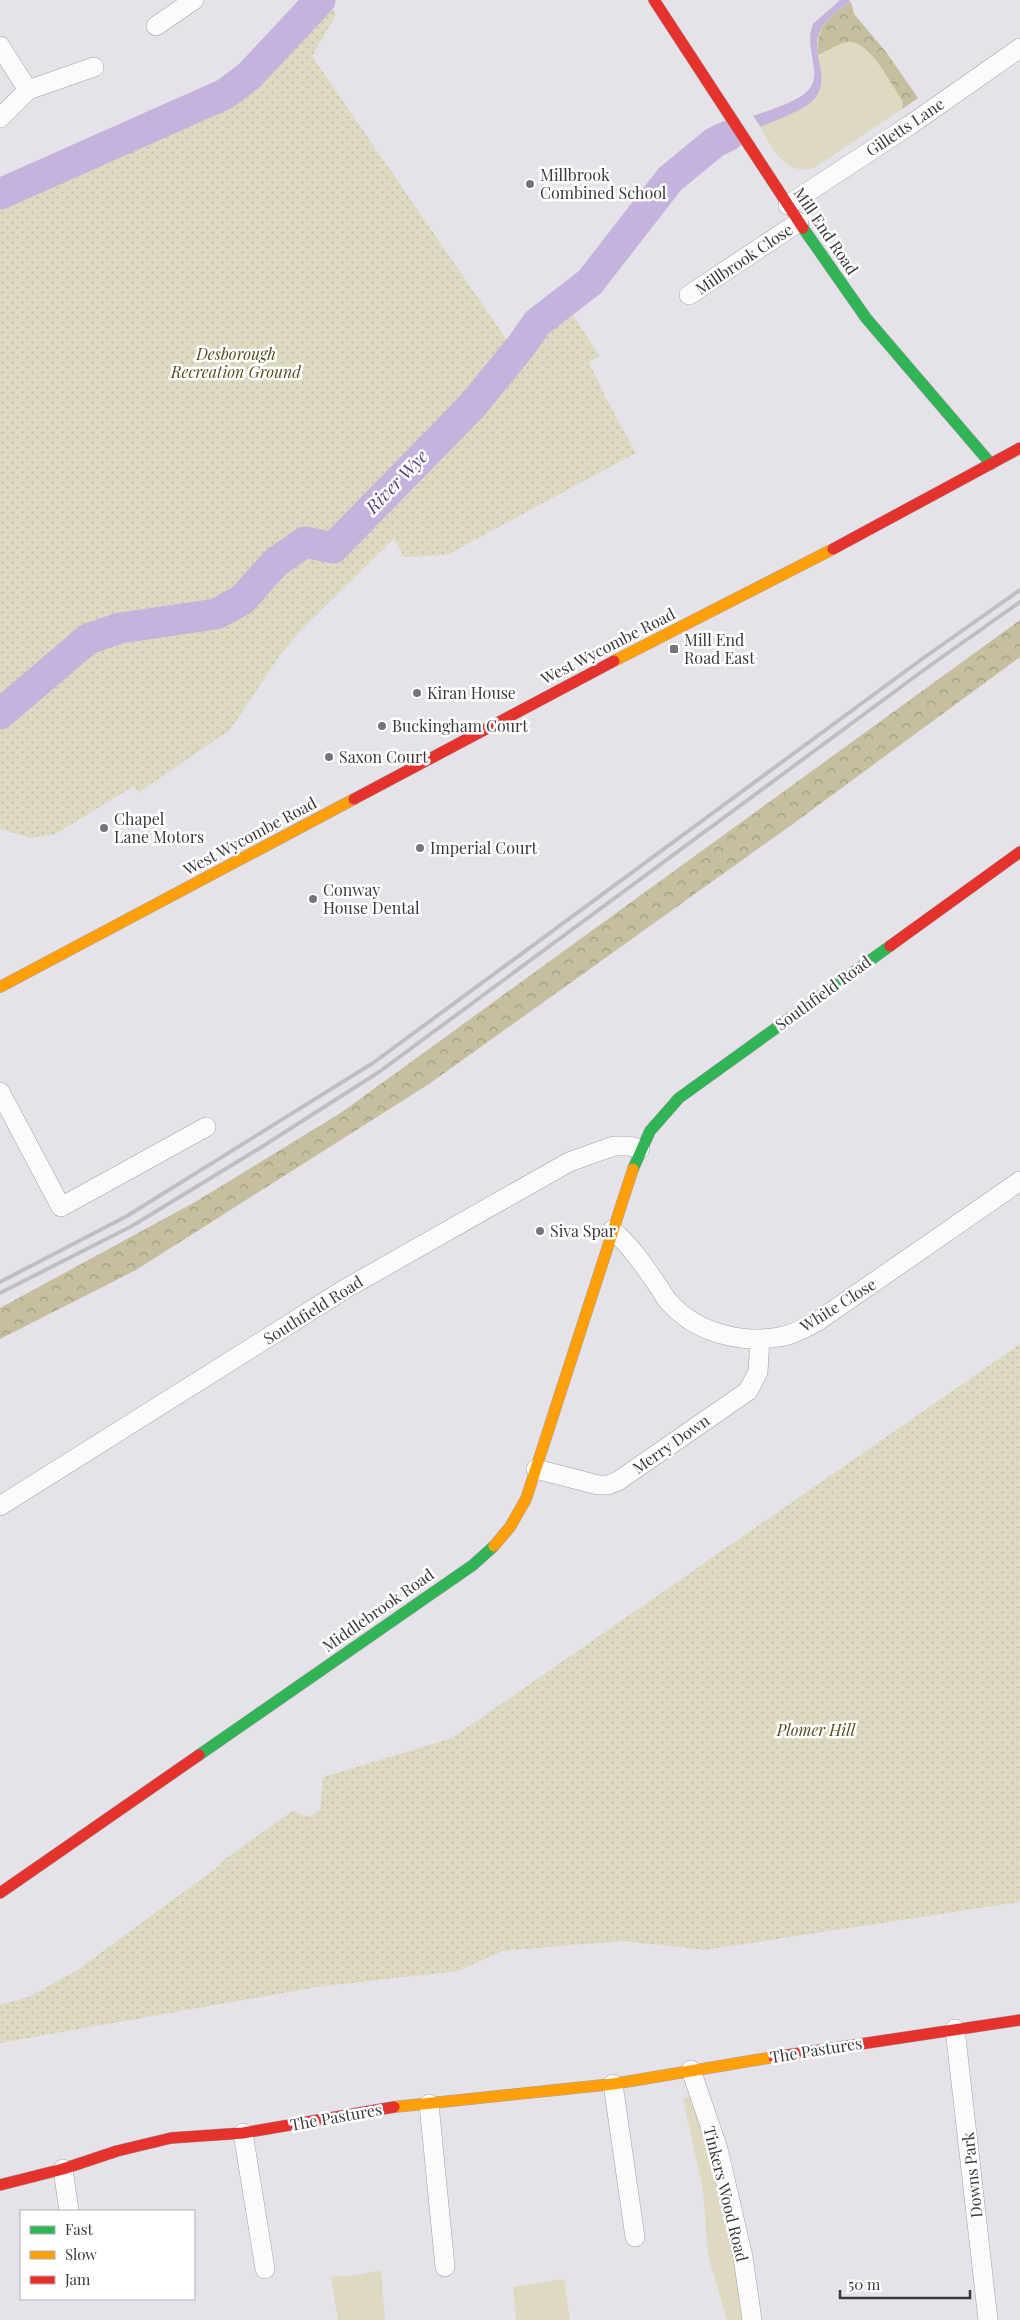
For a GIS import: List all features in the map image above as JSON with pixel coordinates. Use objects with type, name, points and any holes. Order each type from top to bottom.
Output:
[{"type":"street","points":[[156,26],[194,0]]},
{"type":"street","name":"Mill End Road","points":[[654,0],[799,222],[866,318],[991,464]]},
{"type":"street","points":[[0,46],[28,90]]},
{"type":"street","name":"Gilletts Lane","points":[[788,205],[910,125],[1020,48]]},
{"type":"street","points":[[0,118],[28,90],[94,67]]},
{"type":"street","name":"Millbrook Close","points":[[689,295],[799,222]]},
{"type":"street","name":"West Wycombe Road","points":[[0,987],[570,684],[893,518],[1020,448]]},
{"type":"street","name":"Southfield Road","points":[[612,1230],[640,1149],[664,1113],[679,1098],[1020,852]]},
{"type":"street","points":[[0,1092],[61,1207],[206,1127]]},
{"type":"street","name":"Southfield Road","points":[[0,1506],[344,1289],[569,1162],[614,1146],[629,1146],[640,1149]]},
{"type":"street","name":"White Close","points":[[612,1230],[630,1247],[669,1302],[684,1315],[703,1327],[720,1334],[738,1338],[760,1339],[779,1337],[799,1332],[818,1321],[1020,1181]]},
{"type":"street","name":"Middlebrook Road","points":[[0,1893],[473,1565],[494,1548],[514,1524],[526,1499],[612,1230]]},
{"type":"street","name":"Merry Down","points":[[536,1469],[598,1485],[608,1485],[618,1481],[748,1391],[758,1372],[760,1339]]},
{"type":"street","name":"The Pastures","points":[[0,2185],[144,2143],[197,2135],[243,2133],[388,2108],[612,2084],[691,2070],[1020,2020]]},
{"type":"street","name":"Downs Park","points":[[955,2029],[988,2320]]},
{"type":"street","name":"Tinkers Wood Road","points":[[691,2070],[718,2149],[743,2257],[752,2320]]},
{"type":"street","points":[[612,2084],[635,2237]]},
{"type":"street","points":[[429,2104],[445,2267]]},
{"type":"street","points":[[243,2133],[265,2269]]},
{"type":"street","points":[[63,2168],[69,2210]]},
{"type":"green space","name":"Desborough Recreation Ground","points":[[317,0],[327,0],[336,15],[312,56],[509,343],[523,353],[570,311],[600,356],[589,362],[636,453],[447,555],[404,557],[394,539],[306,625],[280,655],[230,730],[138,793],[134,786],[54,835],[30,838],[0,829],[0,192],[64,160],[230,87],[267,56]]},
{"type":"green space","points":[[840,0],[849,0],[854,14],[886,52],[918,98],[816,167],[794,168],[777,155],[753,116],[796,99],[810,88],[814,75],[810,39],[813,24]]},
{"type":"green space","points":[[851,2],[854,14],[886,52],[918,98],[902,109],[903,102],[872,55],[864,48],[856,43],[847,42],[818,55],[821,30],[830,18]]},
{"type":"green space","points":[[1020,620],[1020,657],[790,826],[429,1084],[136,1270],[0,1339],[0,1308],[195,1202],[342,1112]]},
{"type":"green space","name":"Plomer Hill","points":[[1020,1344],[1020,1902],[705,1950],[621,1941],[503,1951],[458,1971],[317,1987],[0,2043],[0,2005],[29,1997],[76,1971],[292,1811],[310,1817],[320,1810],[323,1777],[452,1738]]},
{"type":"green space","points":[[692,2097],[718,2177],[746,2320],[727,2320],[708,2255],[703,2191],[683,2099]]},
{"type":"green space","points":[[381,2270],[385,2320],[338,2320],[331,2277],[359,2275]]},
{"type":"green space","points":[[564,2279],[570,2320],[516,2320],[513,2287]]},
{"type":"shaded area","points":[[840,0],[849,0],[850,2],[825,22],[817,39],[821,73],[820,90],[815,98],[805,107],[761,127],[753,116],[788,104],[810,88],[814,75],[810,39],[813,24]]},
{"type":"waterway","points":[[0,194],[225,94],[250,75],[320,0]]},
{"type":"waterway","name":"River Wye","points":[[0,714],[88,639],[120,628],[216,614],[242,600],[276,562],[305,542],[333,548],[472,406],[521,346],[537,323],[590,282],[670,179],[715,142],[728,136]]},
{"type":"railway","points":[[0,1282],[127,1216],[373,1063],[922,659],[1020,590]]},
{"type":"railway","points":[[0,1293],[132,1226],[260,1148],[379,1072],[928,667],[1020,602]]},
{"type":"traffic: fast","points":[[803,228],[866,318],[991,464]]},
{"type":"traffic: fast","points":[[633,1169],[650,1131],[679,1098],[890,946]]},
{"type":"traffic: fast","points":[[199,1755],[473,1565],[494,1546]]},
{"type":"traffic: slow","points":[[614,661],[833,549]]},
{"type":"traffic: slow","points":[[0,987],[354,799]]},
{"type":"traffic: slow","points":[[494,1546],[510,1527],[526,1499],[633,1169]]},
{"type":"traffic: slow","points":[[394,2107],[613,2084],[774,2057]]},
{"type":"traffic: jam","points":[[654,0],[803,228]]},
{"type":"traffic: jam","points":[[833,549],[1020,448]]},
{"type":"traffic: jam","points":[[354,799],[614,661]]},
{"type":"traffic: jam","points":[[890,946],[1020,852]]},
{"type":"traffic: jam","points":[[0,1893],[199,1755]]},
{"type":"traffic: jam","points":[[774,2057],[1020,2020]]},
{"type":"traffic: jam","points":[[0,2185],[63,2169],[117,2151],[171,2138],[243,2133],[394,2107]]},
{"type":"place","name":"Millbrook Combined School","points":[[530,184]]},
{"type":"place","name":"Mill End Road East","points":[[674,649]]},
{"type":"place","name":"Kiran House","points":[[417,693]]},
{"type":"place","name":"Buckingham Court","points":[[382,726]]},
{"type":"place","name":"Saxon Court","points":[[329,757]]},
{"type":"place","name":"Chapel Lane Motors","points":[[104,828]]},
{"type":"place","name":"Imperial Court","points":[[420,848]]},
{"type":"place","name":"Conway House Dental","points":[[313,899]]},
{"type":"place","name":"Siva Spar","points":[[540,1231]]}]
